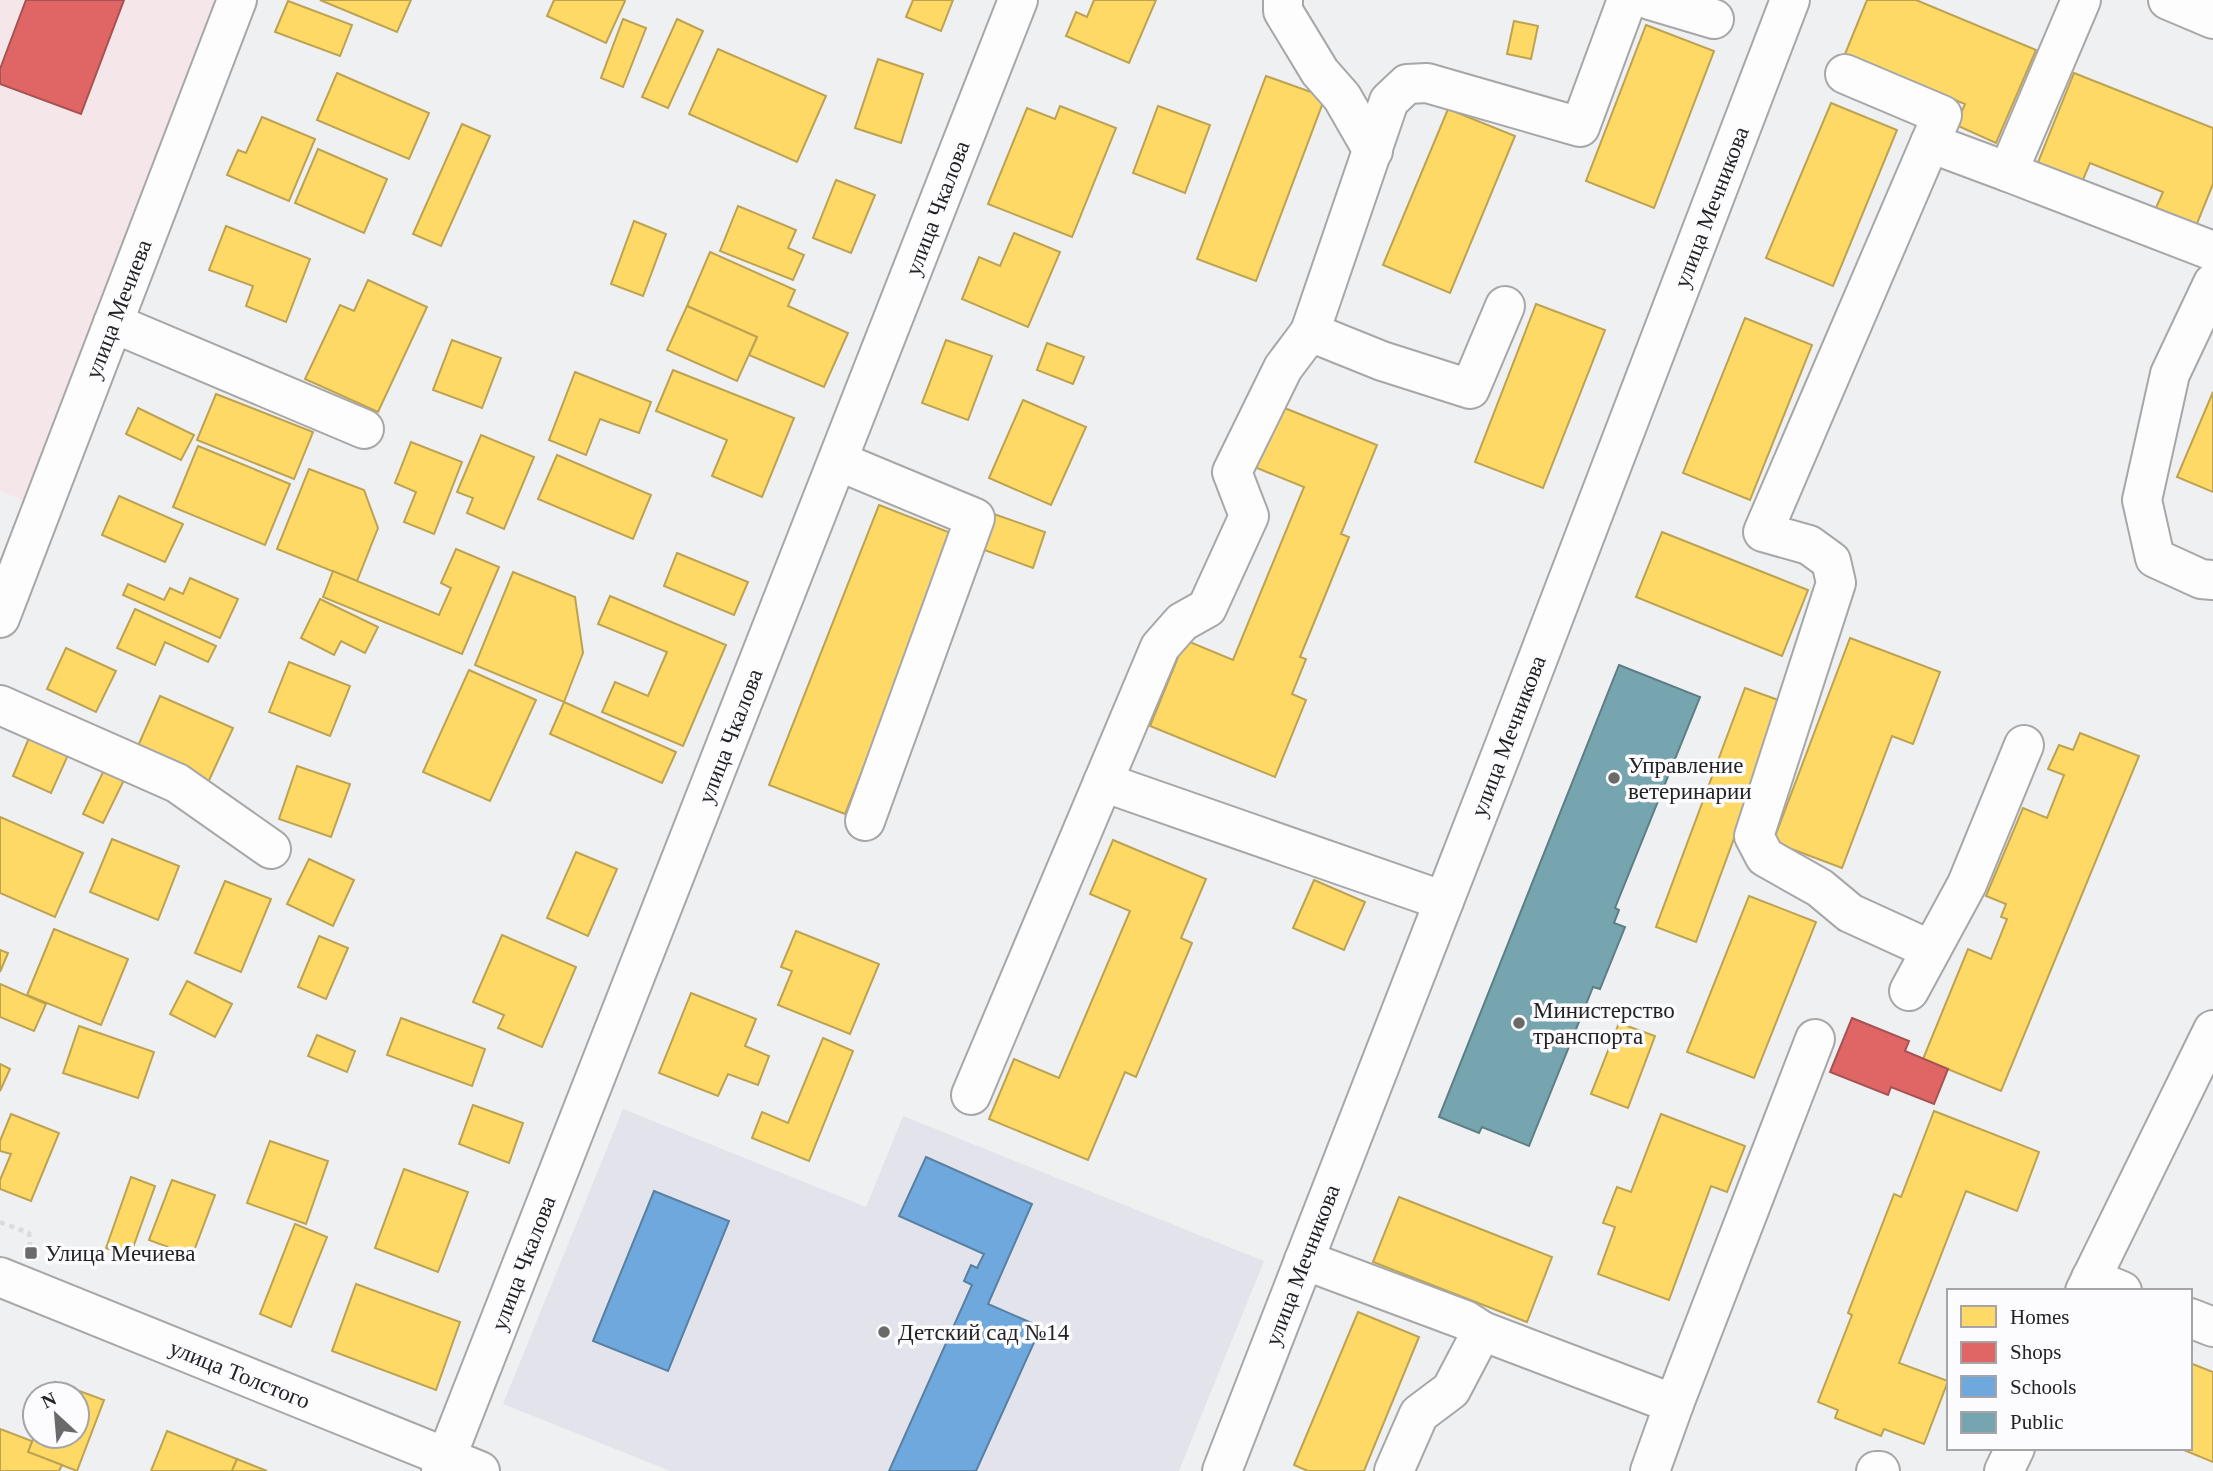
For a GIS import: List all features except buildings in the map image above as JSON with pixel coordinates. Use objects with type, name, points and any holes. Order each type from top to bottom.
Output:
[{"type":"street","name":"улица Мечиева","points":[[0,618],[237,0]]},
{"type":"street","name":"улица Чкалова","points":[[456,1467],[838,461],[1018,0]]},
{"type":"street","points":[[1283,0],[1283,10],[1320,72],[1342,97],[1373,150]]},
{"type":"street","points":[[971,1095],[1160,647],[1182,622],[1207,608],[1249,516],[1232,472],[1283,368],[1310,332],[1389,101],[1407,84],[1427,83],[1580,127],[1627,0]]},
{"type":"street","points":[[1650,0],[1714,19]]},
{"type":"street","name":"улица Мечникова","points":[[1226,1470],[1304,1260],[1790,0]]},
{"type":"street","points":[[2008,172],[2081,0]]},
{"type":"street","points":[[2168,0],[2213,19]]},
{"type":"street","points":[[1845,74],[1942,115],[1763,532],[1808,545],[1820,553],[1831,561],[1836,583],[1754,836],[1765,858],[1820,888],[1850,913],[1931,950]]},
{"type":"street","points":[[1930,143],[2213,251]]},
{"type":"street","points":[[2213,283],[2170,374],[2142,500],[2155,558],[2201,579],[2213,580]]},
{"type":"street","points":[[1310,332],[1382,361],[1471,389],[1505,306]]},
{"type":"street","points":[[113,323],[364,429]]},
{"type":"street","points":[[838,461],[975,519],[865,821]]},
{"type":"street","points":[[0,705],[177,783],[271,849]]},
{"type":"street","points":[[1909,990],[1967,884],[2024,745]]},
{"type":"street","points":[[1103,782],[1444,901]]},
{"type":"street","points":[[2099,1287],[2213,1030]]},
{"type":"street","points":[[1650,1471],[1815,1039]]},
{"type":"street","points":[[1304,1260],[1465,1320],[1482,1331],[1674,1404]]},
{"type":"street","name":"улица Толстого","points":[[0,1277],[456,1467]]},
{"type":"street","points":[[2192,1319],[2213,1327]]},
{"type":"street","points":[[1394,1471],[1419,1414],[1451,1390],[1482,1331]]},
{"type":"street","points":[[2004,1471],[2014,1450]]},
{"type":"path","points":[[0,1222],[29,1233],[31,1253]]},
{"type":"shaded area","points":[[0,0],[237,0],[42,508],[0,491]]},
{"type":"shaded area","name":"Детский сад №14","points":[[623,1109],[866,1207],[903,1116],[1264,1261],[1179,1471],[670,1471],[503,1404]]},
{"type":"place","name":"Управление ветеринарии","points":[[1614,778]]},
{"type":"place","name":"Министерство транспорта","points":[[1519,1023]]},
{"type":"place","name":"Улица Мечиева","points":[[31,1253]]},
{"type":"place","name":"Детский сад №14","points":[[884,1332]]}]
